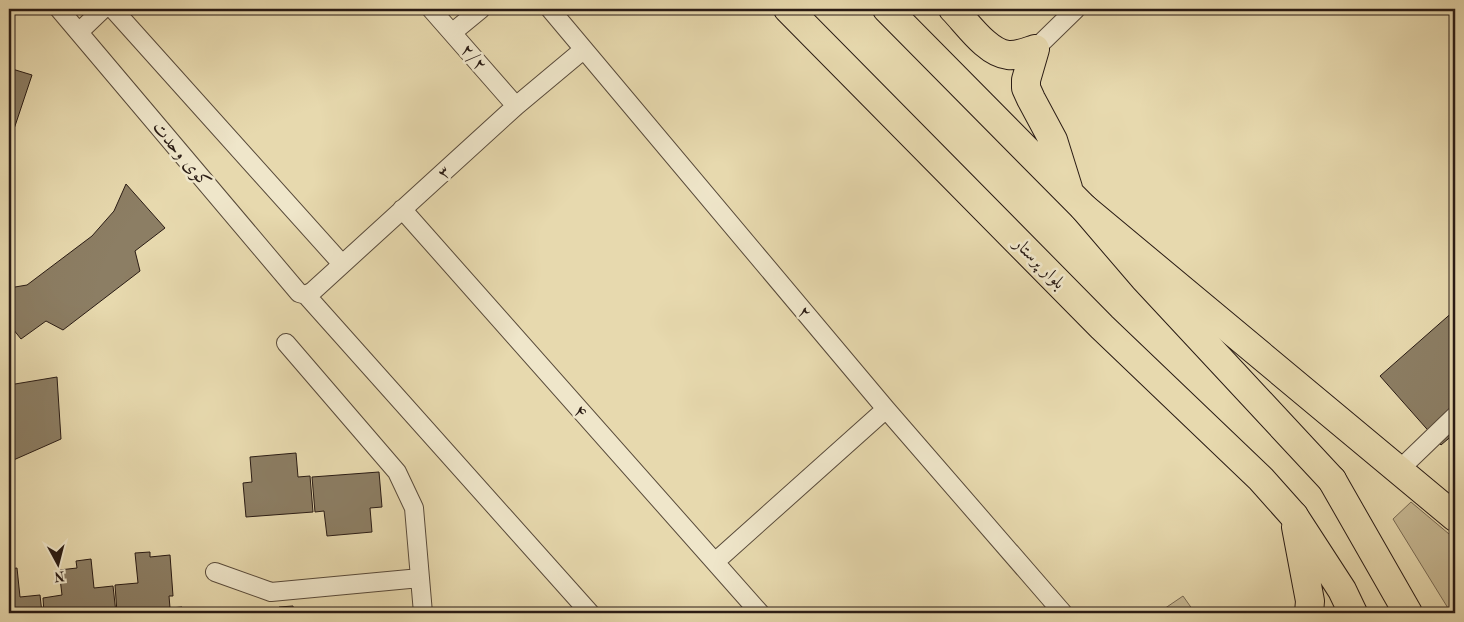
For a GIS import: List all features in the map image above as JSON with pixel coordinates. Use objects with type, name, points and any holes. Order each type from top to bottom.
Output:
[{"type":"main road","points":[[887,9],[1077,200],[1144,278],[1332,480],[1408,613]]},
{"type":"main road","points":[[953,9],[988,46],[997,52],[1006,55],[1016,55],[1035,49]]},
{"type":"main road","name":"بلوار پرستار","points":[[792,11],[1102,327],[1261,479],[1294,516],[1342,590],[1354,613]]},
{"type":"main road","points":[[1035,49],[1026,80],[1026,88],[1053,140],[1077,200],[1455,517]]},
{"type":"main road","points":[[1294,516],[1310,601],[1309,613]]},
{"type":"street","name":"کوی وحدت","points":[[59,9],[299,294],[306,295],[590,613]]},
{"type":"street","points":[[79,32],[103,9]]},
{"type":"street","points":[[113,9],[342,264]]},
{"type":"street","name":"۲/۲","points":[[431,9],[516,106]]},
{"type":"street","points":[[452,32],[481,9]]},
{"type":"street","name":"۲","points":[[550,9],[886,409],[1063,613]]},
{"type":"street","points":[[1035,49],[1076,9]]},
{"type":"street","name":"۳","points":[[306,295],[516,106],[583,50]]},
{"type":"street","name":"۴","points":[[402,209],[760,613]]},
{"type":"street","points":[[286,343],[397,472],[414,508],[423,613]]},
{"type":"street","points":[[715,562],[886,409]]},
{"type":"street","points":[[1399,470],[1455,416]]},
{"type":"street","points":[[216,572],[271,592],[420,578]]},
{"type":"shaded area","points":[[1411,502],[1455,539],[1455,613],[1451,613],[1393,519]]},
{"type":"shaded area","points":[[1183,596],[1195,613],[1158,613]]},
{"type":"building","points":[[9,68],[32,75],[10,141],[9,141]]},
{"type":"building","points":[[126,184],[165,228],[135,251],[140,271],[63,330],[46,321],[21,339],[9,324],[9,288],[27,285],[92,236],[114,211]]},
{"type":"building","points":[[1455,310],[1455,433],[1441,445],[1380,376]]},
{"type":"building","points":[[57,377],[61,439],[9,462],[9,385]]},
{"type":"building","points":[[296,453],[298,477],[310,476],[313,512],[246,517],[243,483],[252,482],[250,457]]},
{"type":"building","points":[[379,472],[382,507],[370,508],[372,532],[327,536],[324,511],[315,512],[312,477]]},
{"type":"building","points":[[150,552],[150,557],[170,555],[173,596],[169,596],[170,608],[182,607],[183,613],[117,613],[115,585],[138,583],[135,553]]},
{"type":"building","points":[[91,559],[94,588],[113,586],[116,613],[44,613],[43,598],[62,595],[59,570],[77,568],[76,561]]},
{"type":"building","points":[[17,568],[20,597],[40,595],[42,613],[9,613],[9,569]]},
{"type":"building","points":[[293,606],[294,611],[313,610],[313,613],[279,613],[279,607]]}]
